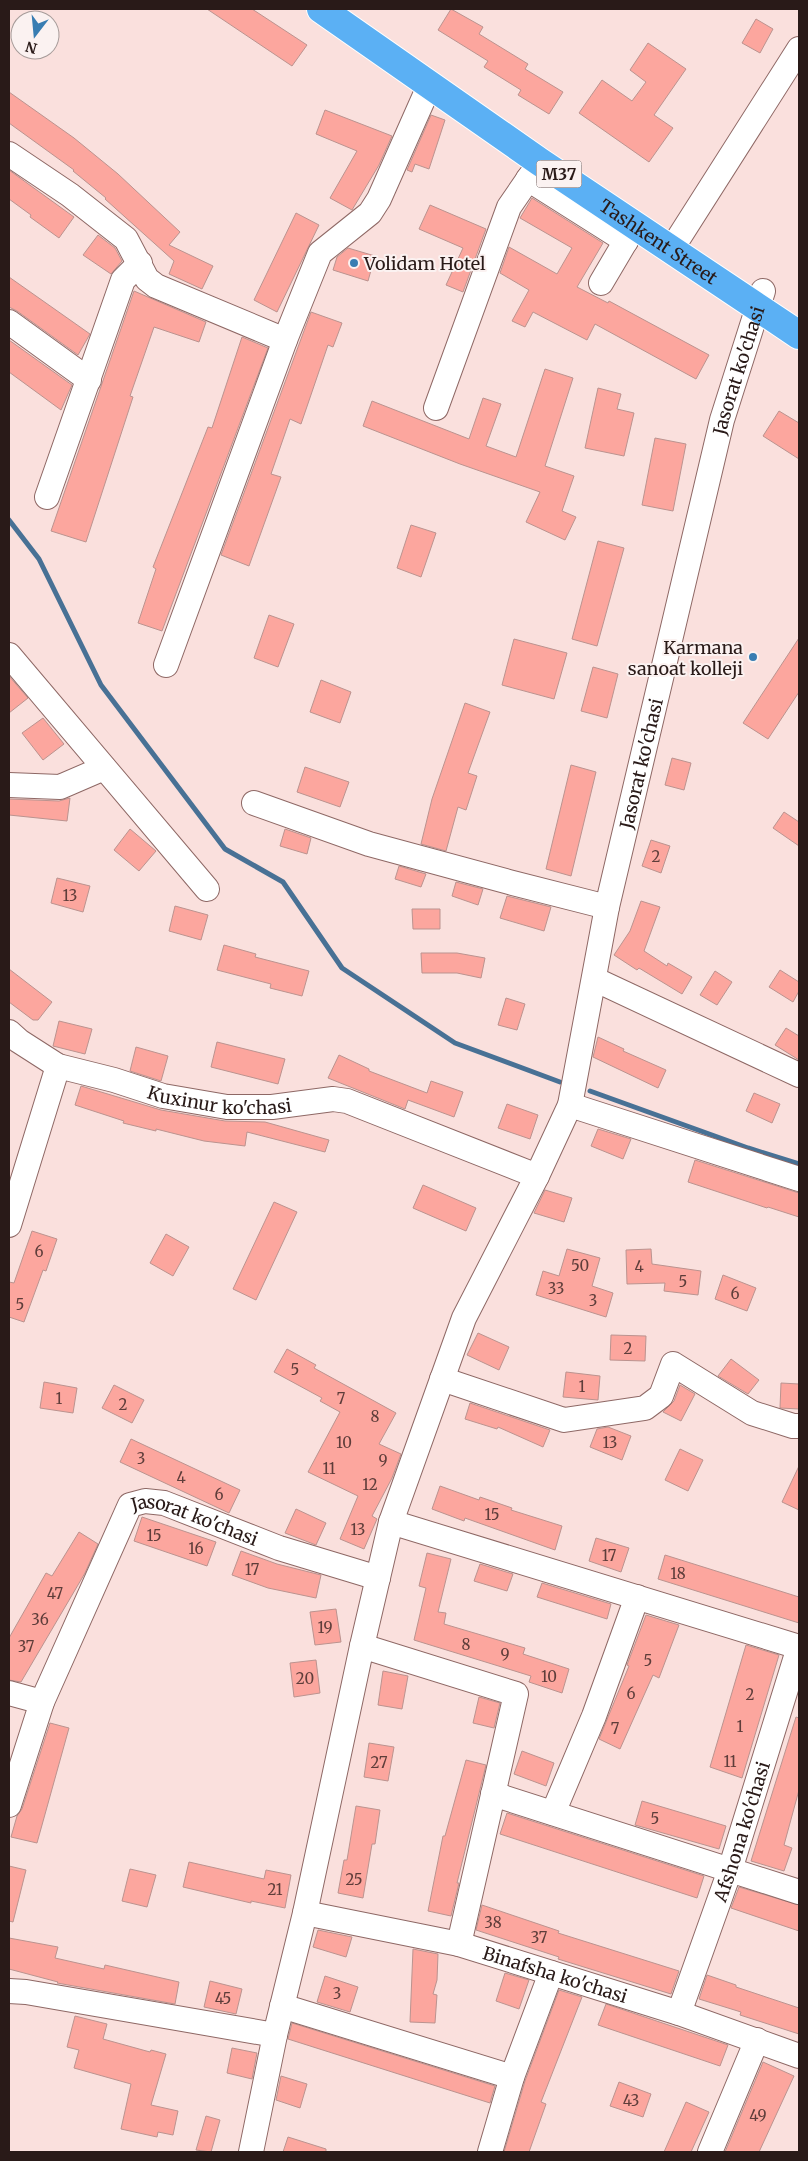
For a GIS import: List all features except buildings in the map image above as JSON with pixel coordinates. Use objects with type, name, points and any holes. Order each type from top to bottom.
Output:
[{"type":"highway","name":"Tashkent Street","points":[[321,9],[430,84],[534,170],[631,233],[675,243]]},
{"type":"highway","name":"Tashkent Street","points":[[352,9],[675,243],[759,299],[799,335]]},
{"type":"highway","name":"Tashkent Street","points":[[759,299],[799,315]]},
{"type":"street","points":[[675,243],[799,49]]},
{"type":"street","points":[[166,665],[285,340],[320,253],[370,212],[379,199],[430,84]]},
{"type":"street","points":[[9,154],[70,195],[126,239],[147,279],[156,286],[285,340]]},
{"type":"street","points":[[436,408],[509,206],[534,170]]},
{"type":"street","points":[[601,283],[631,233]]},
{"type":"street","points":[[46,497],[123,280],[140,263]]},
{"type":"street","name":"Jasorat ko'chasi","points":[[251,2152],[275,2035],[305,1913],[362,1646],[391,1522],[464,1318],[537,1176],[570,1105],[607,907],[722,420],[759,299]]},
{"type":"street","points":[[9,322],[89,380]]},
{"type":"street","points":[[9,655],[207,889]]},
{"type":"street","points":[[9,785],[60,787],[104,768]]},
{"type":"street","points":[[254,803],[369,844],[607,907]]},
{"type":"street","points":[[594,979],[799,1075]]},
{"type":"street","name":"Kuxinur ko'chasi","points":[[9,1032],[19,1041],[58,1066],[114,1080],[163,1096],[227,1107],[272,1107],[333,1099],[347,1101],[537,1176]]},
{"type":"street","points":[[9,1225],[58,1066]]},
{"type":"street","points":[[570,1105],[799,1179]]},
{"type":"street","points":[[442,1380],[564,1420],[645,1408],[661,1396],[673,1364],[752,1413],[793,1426],[799,1426]]},
{"type":"street","name":"Jasorat ko'chasi","points":[[9,1805],[42,1702],[130,1505],[146,1501],[164,1503],[279,1548],[378,1578]]},
{"type":"street","name":"Afshona ko'chasi","points":[[391,1522],[799,1647],[730,1870],[679,2012]]},
{"type":"street","points":[[552,1813],[594,1716],[637,1597]]},
{"type":"street","points":[[362,1646],[516,1694],[459,1944]]},
{"type":"street","points":[[9,1693],[42,1702]]},
{"type":"street","points":[[493,1794],[799,1892]]},
{"type":"street","name":"Binafsha ko'chasi","points":[[305,1913],[459,1944],[679,2012],[799,2056]]},
{"type":"street","points":[[490,2152],[512,2078],[551,1972]]},
{"type":"street","points":[[9,1991],[26,1992],[275,2035]]},
{"type":"street","points":[[282,2006],[512,2078]]},
{"type":"street","points":[[710,2152],[757,2040]]},
{"type":"waterway","points":[[9,520],[39,559],[101,685],[225,849],[283,882],[342,968],[455,1043],[560,1082]]},
{"type":"waterway","points":[[590,1091],[748,1148],[799,1164]]},
{"type":"place","name":"Volidam Hotel","points":[[354,263]]},
{"type":"place","name":"Karmana sanoat kolleji","points":[[753,657]]}]
